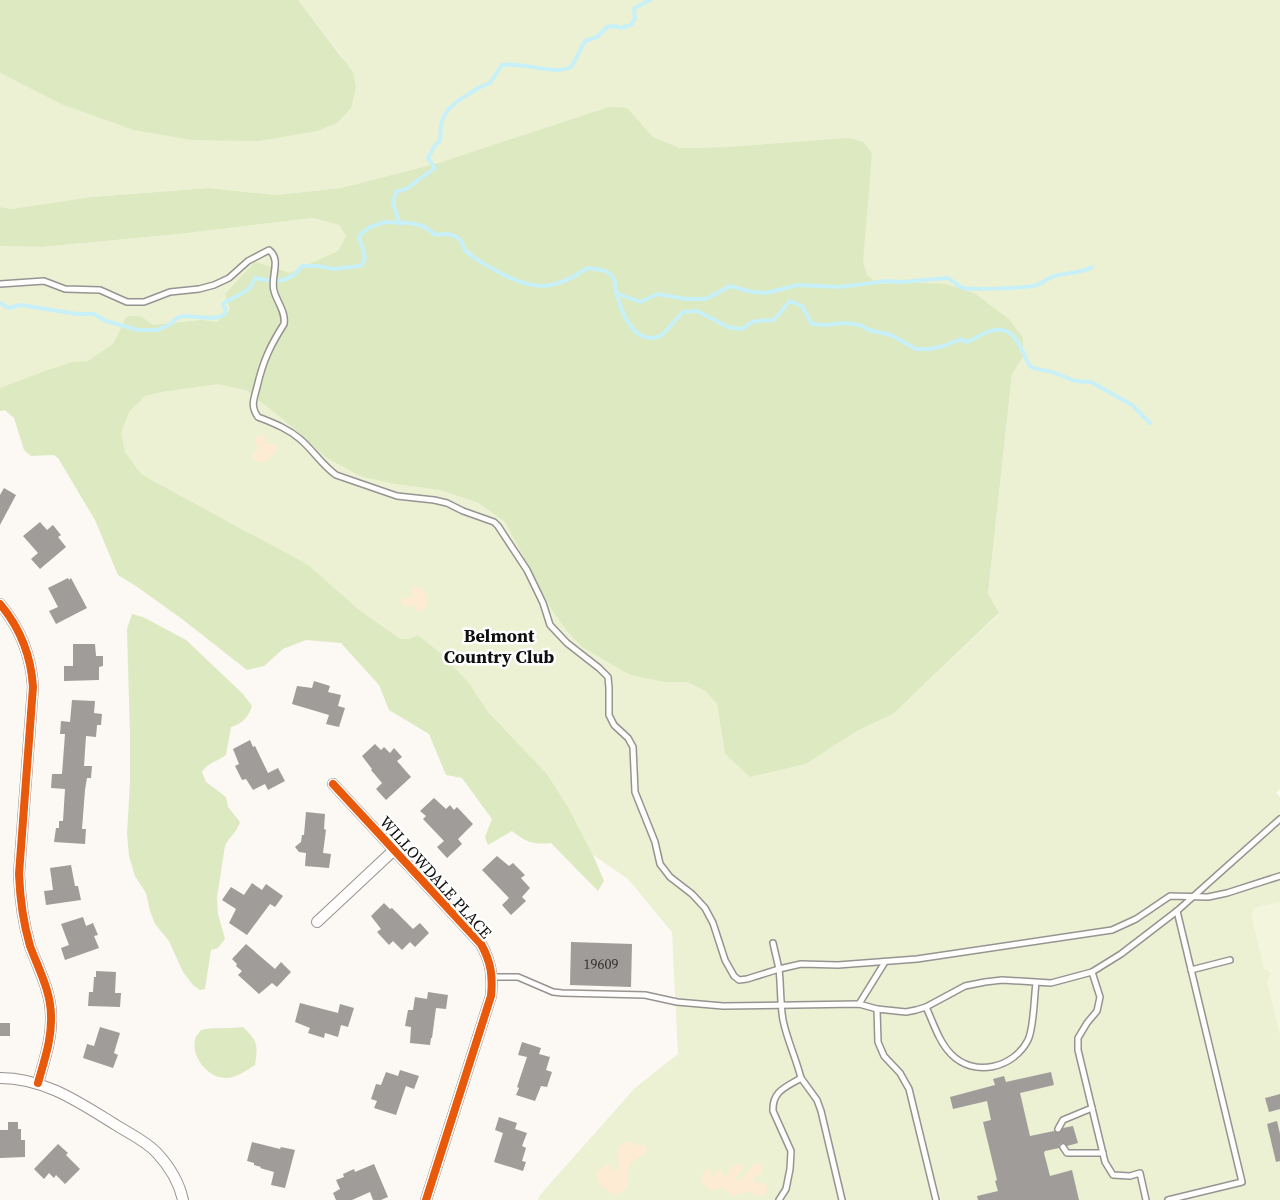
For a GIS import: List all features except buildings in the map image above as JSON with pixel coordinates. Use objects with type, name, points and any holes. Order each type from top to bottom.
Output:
[{"type":"street","points":[[0,604],[20,632],[27,650],[33,678],[19,874],[20,899],[25,929],[49,996],[51,1014],[48,1045],[38,1083]]},
{"type":"street","name":"WILLOWDALE PLACE","points":[[333,784],[481,944],[488,956],[492,977],[491,996],[426,1200]]},
{"type":"street","points":[[317,922],[394,850]]},
{"type":"street","points":[[0,1078],[38,1083],[69,1096],[146,1144],[166,1163],[176,1179],[183,1200]]},
{"type":"lane","points":[[0,284],[44,281],[65,289],[100,290],[127,302],[138,303],[170,292],[199,289],[214,285],[229,278],[248,261],[269,250],[274,255],[276,261],[274,268],[274,291],[286,318],[264,360],[252,404],[256,414],[258,417],[282,426],[299,438],[336,475],[397,496],[446,503],[494,522],[498,526],[527,570],[543,603],[550,625],[567,643],[608,677],[609,715],[614,725],[628,738],[633,747],[635,792],[655,842],[660,864],[670,877],[705,908],[713,923],[726,960],[738,980],[747,979],[779,968],[801,964],[838,965],[917,959],[1112,930],[1136,919],[1170,896],[1208,897],[1280,876]]},
{"type":"lane","points":[[492,977],[518,977],[553,992],[562,993],[645,995],[677,1002],[723,1006],[859,1004],[877,1009],[906,1012],[926,1007],[965,986],[1002,980],[1036,983],[1063,980],[1092,972],[1121,954],[1177,911],[1280,819]]},
{"type":"lane","points":[[1168,1200],[1242,1182],[1177,911]]},
{"type":"lane","points":[[774,944],[779,968],[780,1006],[788,1043],[801,1078],[817,1100],[821,1111],[842,1200]]},
{"type":"lane","points":[[1191,970],[1230,960]]},
{"type":"lane","points":[[859,1004],[885,962]]},
{"type":"lane","points":[[1092,972],[1100,997],[1097,1011],[1078,1038],[1078,1050],[1105,1162],[1114,1175],[1130,1176],[1140,1173],[1146,1200]]},
{"type":"lane","points":[[926,1007],[950,1053],[966,1064],[977,1068],[992,1068],[1006,1063],[1016,1056],[1030,1038],[1036,983]]},
{"type":"lane","points":[[877,1009],[878,1042],[884,1056],[900,1073],[909,1089],[936,1200]]},
{"type":"lane","points":[[779,1200],[786,1189],[791,1151],[773,1111],[772,1104],[774,1097],[781,1090],[801,1078]]},
{"type":"lane","points":[[1058,1130],[1063,1120],[1092,1108]]},
{"type":"lane","points":[[1062,1147],[1067,1153],[1103,1153]]},
{"type":"green space","points":[[0,0],[298,0],[353,72],[356,87],[351,108],[337,123],[317,131],[259,141],[192,140],[134,130],[61,104],[0,73]]},
{"type":"green space","points":[[298,0],[1280,0],[1280,789],[1276,793],[1280,797],[1280,1200],[538,1200],[540,1195],[635,1088],[678,1054],[672,932],[628,879],[593,855],[568,807],[547,774],[488,712],[469,683],[444,656],[418,635],[409,639],[402,639],[246,531],[141,474],[14,418],[5,410],[0,411],[0,246],[42,247],[179,234],[313,218],[339,225],[346,236],[338,251],[395,484],[440,490],[477,503],[505,522],[611,663],[630,675],[664,682],[687,682],[705,691],[717,704],[725,754],[750,777],[806,764],[857,731],[893,714],[999,614],[988,595],[1012,374],[1023,357],[905,282],[879,284],[866,275],[863,262],[730,147],[680,148],[653,137],[627,109],[442,162],[341,188],[276,195],[209,188],[91,197],[11,209],[0,207],[0,73],[61,104],[344,59]]},
{"type":"green space","points":[[609,107],[627,108],[653,137],[680,148],[730,147],[849,138],[863,142],[872,153],[863,262],[867,275],[879,284],[905,282],[945,284],[974,293],[1009,319],[1023,338],[1023,357],[1012,374],[988,594],[999,613],[893,714],[857,731],[806,764],[750,777],[725,754],[717,704],[705,691],[687,682],[664,682],[630,675],[582,647],[566,630],[552,610],[505,522],[478,503],[440,490],[395,484],[360,476],[327,458],[246,390],[218,384],[145,396],[129,412],[121,433],[125,452],[141,474],[308,565],[357,608],[401,639],[409,639],[418,635],[444,656],[469,683],[488,712],[547,774],[568,807],[593,855],[604,881],[598,891],[551,843],[539,844],[530,842],[512,831],[488,845],[485,837],[492,819],[462,778],[446,775],[429,734],[389,710],[379,685],[341,643],[306,640],[283,649],[264,666],[247,670],[182,619],[118,575],[95,520],[58,458],[54,455],[31,456],[24,450],[14,418],[5,410],[0,411],[0,388],[73,362],[88,361],[113,344],[127,316],[140,316],[153,325],[202,320],[217,322],[230,310],[225,294],[255,262],[290,273],[338,251],[346,236],[339,225],[313,218],[179,234],[42,247],[0,246],[0,207],[11,209],[91,197],[209,188],[276,195],[341,188],[442,162]]},
{"type":"green space","points":[[132,614],[143,617],[186,640],[243,694],[252,706],[244,720],[231,727],[226,755],[210,764],[202,772],[206,782],[226,797],[228,807],[240,822],[225,846],[217,897],[218,914],[225,939],[218,948],[211,950],[205,989],[200,990],[193,985],[183,972],[169,941],[155,924],[146,893],[135,876],[129,856],[127,834],[130,736],[127,629]]},
{"type":"green space","points":[[1279,902],[1280,1036],[1267,981],[1271,973],[1264,969],[1251,914],[1256,907]]},
{"type":"green space","points":[[243,1027],[252,1036],[256,1044],[255,1065],[230,1078],[219,1077],[207,1070],[198,1059],[194,1047],[196,1038],[201,1030]]},
{"type":"sand","points":[[258,435],[264,436],[266,444],[275,443],[277,447],[271,457],[262,462],[254,461],[252,456],[258,448],[255,440]]},
{"type":"sand","points":[[413,586],[422,589],[428,597],[426,606],[418,612],[415,606],[405,607],[401,603],[402,598],[413,597],[410,590]]},
{"type":"sand","points":[[631,1141],[636,1145],[645,1145],[646,1153],[630,1165],[628,1184],[624,1191],[620,1194],[612,1193],[601,1185],[596,1174],[605,1165],[609,1165],[613,1170],[618,1170],[618,1149],[624,1142]]},
{"type":"sand","points":[[754,1163],[760,1164],[762,1168],[761,1173],[754,1179],[754,1183],[764,1183],[767,1187],[767,1192],[763,1196],[758,1196],[748,1191],[734,1196],[722,1188],[709,1190],[702,1180],[706,1169],[710,1170],[713,1177],[717,1171],[722,1170],[723,1177],[725,1178],[731,1167],[740,1164],[743,1165],[743,1169],[736,1177],[738,1180],[742,1180]]},
{"type":"waterway","points":[[400,224],[393,203],[396,192],[406,189],[435,168],[428,158],[435,145],[440,141],[443,118],[448,110],[459,100],[490,83],[502,65],[510,64],[558,70],[572,66],[585,41],[597,37],[607,27],[621,28],[631,25],[635,18],[635,8],[650,0]]},
{"type":"waterway","points":[[0,303],[8,308],[21,305],[77,314],[94,314],[106,321],[138,330],[157,330],[183,316],[212,318],[225,314],[226,310],[223,304],[250,288],[255,278],[275,281],[286,279],[297,272],[302,266],[334,269],[362,265],[365,257],[359,237],[362,233],[370,227],[385,222],[410,223],[423,226],[436,235],[446,234],[455,236],[461,241],[464,249],[476,259],[508,277],[530,285],[541,286],[563,282],[587,268],[607,272],[612,275],[614,280],[624,315],[632,328],[643,337],[661,336],[683,312],[697,311],[728,327],[744,328],[756,321],[774,320],[790,301],[802,306],[812,324],[844,323],[860,325],[869,330],[891,335],[916,349],[944,346],[961,339],[966,342],[985,333],[1002,330],[1009,332],[1014,337],[1029,365],[1033,368],[1052,372],[1075,381],[1091,382],[1132,405],[1150,423]]},
{"type":"waterway","points":[[616,293],[640,302],[658,294],[686,299],[706,299],[730,286],[752,292],[766,293],[798,285],[840,287],[887,281],[902,282],[947,278],[963,288],[1012,288],[1037,285],[1054,276],[1083,271],[1092,267]]},
{"type":"cycle path","points":[[0,604],[14,623],[24,643],[30,664],[33,687],[19,874],[22,910],[30,946],[44,980],[50,1007],[51,1025],[49,1042],[38,1083]]},
{"type":"cycle path","points":[[333,784],[481,944],[490,969],[492,982],[491,996],[426,1200]]},
{"type":"district","name":"Belmont Country Club","points":[[499,646]]}]
